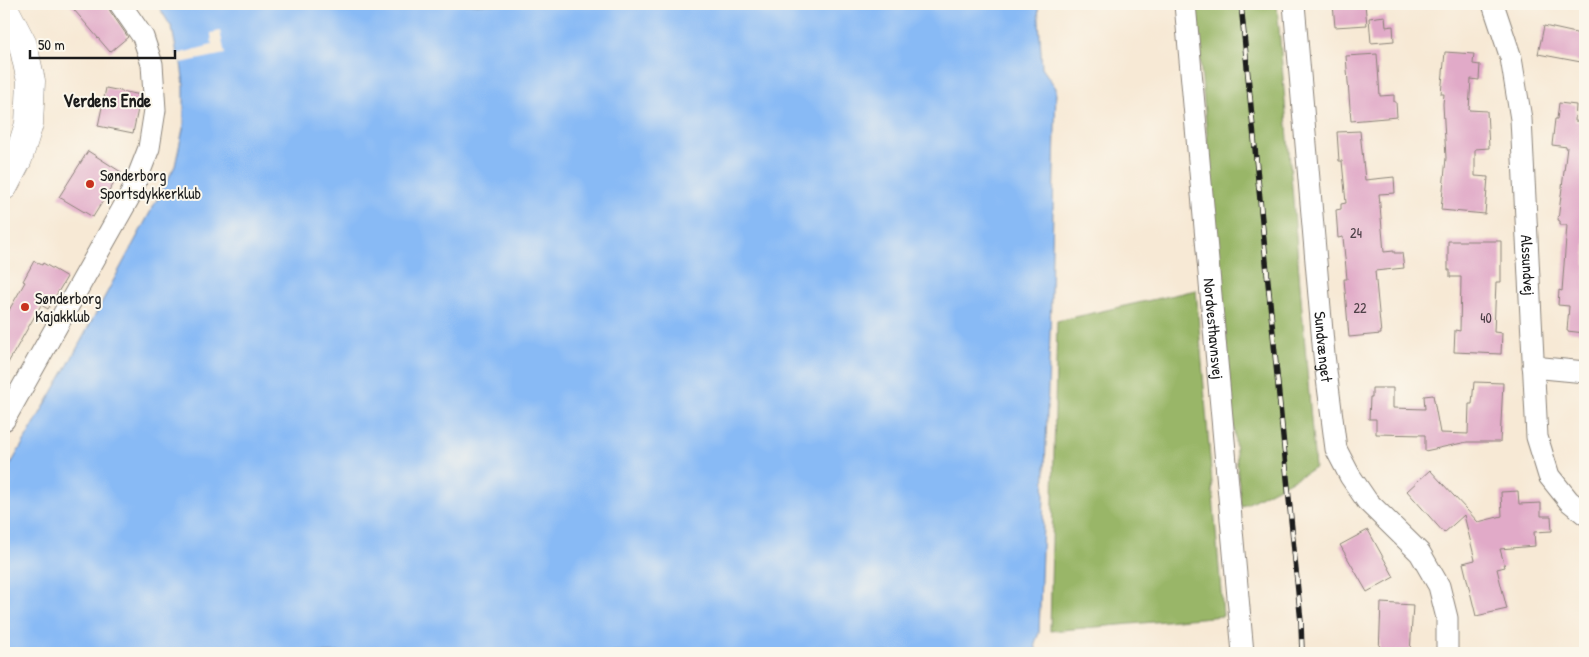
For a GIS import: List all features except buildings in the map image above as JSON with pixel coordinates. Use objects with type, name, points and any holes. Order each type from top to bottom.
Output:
[{"type":"street","points":[[4,420],[131,194],[149,148],[154,110],[152,64],[144,36],[120,4]]},
{"type":"street","name":"Nordvesthavnsvej","points":[[1185,4],[1243,653]]},
{"type":"street","name":"Sundvænget","points":[[1294,4],[1324,355],[1336,449],[1350,476],[1367,501],[1420,553],[1440,586],[1447,618],[1448,653]]},
{"type":"street","name":"Alssundvej","points":[[1493,4],[1511,58],[1521,119],[1537,437],[1548,476],[1569,501],[1585,514]]},
{"type":"street","points":[[4,8],[23,46],[31,81],[29,124],[18,159],[4,186]]},
{"type":"street","points":[[1533,367],[1585,372]]},
{"type":"green space","points":[[1195,4],[1277,4],[1315,468],[1241,507]]},
{"type":"green space","points":[[1196,290],[1223,616],[1050,631],[1057,321]]},
{"type":"water","points":[[157,4],[1038,4],[1042,68],[1056,88],[1050,334],[1039,633],[1035,643],[1037,653],[4,653],[4,476],[68,365],[175,166],[184,124],[184,85],[181,63],[177,54],[172,28]]},
{"type":"pier","points":[[220,31],[225,54],[181,63],[177,54],[212,45],[211,33]]},
{"type":"railway","points":[[1241,4],[1301,622],[1302,653]]},
{"type":"place","name":"Sønderborg Sportsdykkerklub","points":[[90,184]]},
{"type":"place","name":"Sønderborg Kajakklub","points":[[25,307]]},
{"type":"district","name":"Verdens Ende","points":[[107,100]]}]
